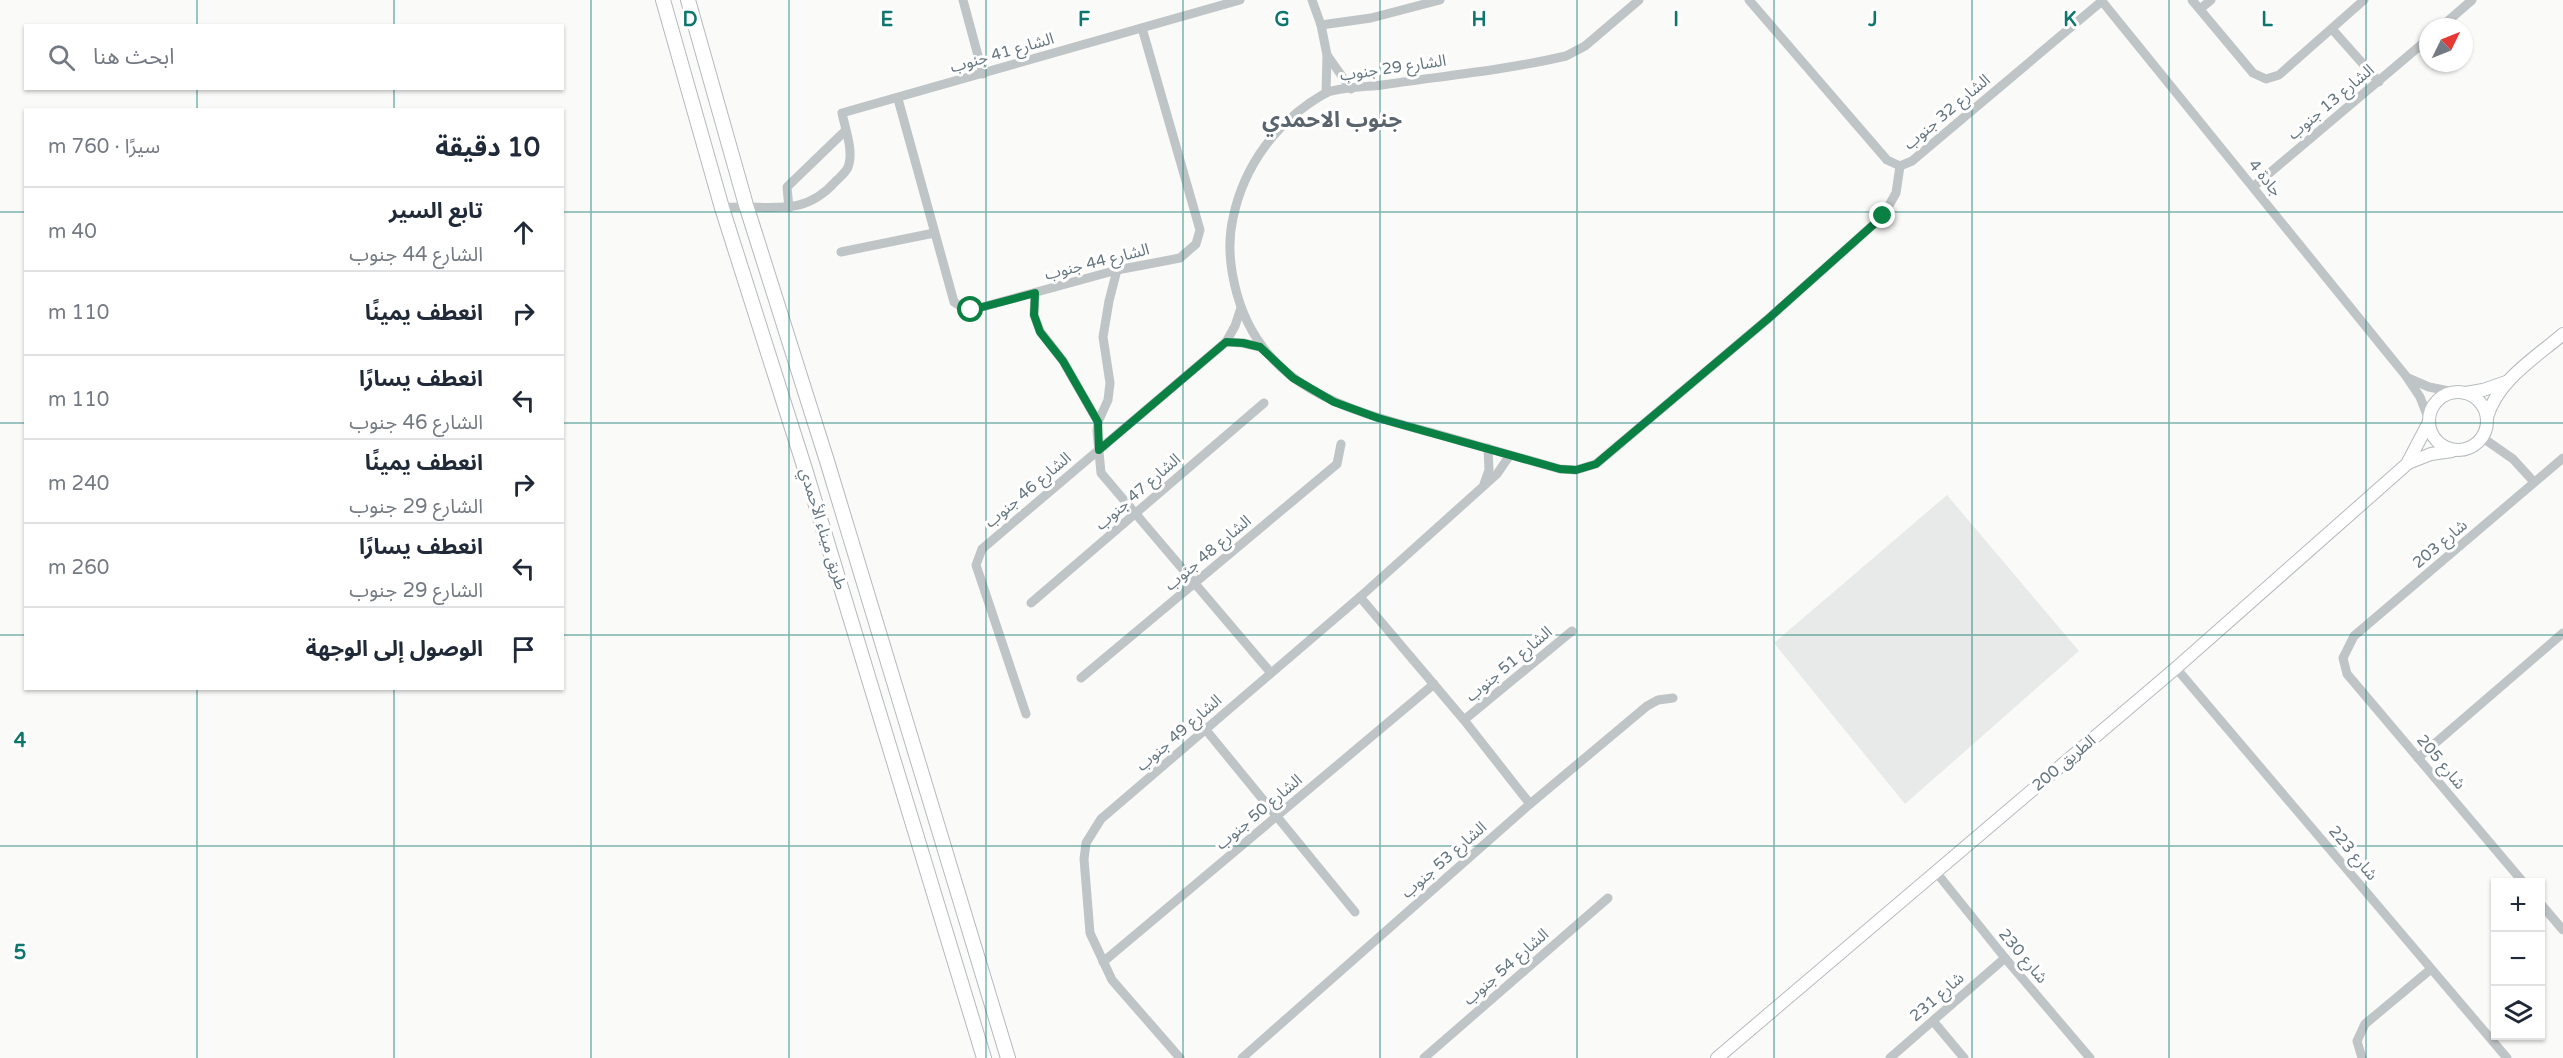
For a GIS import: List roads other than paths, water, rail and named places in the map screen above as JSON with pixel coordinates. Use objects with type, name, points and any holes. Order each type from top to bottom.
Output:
[{"type":"main road","name":"طريق ميناء الأحمدي","points":[[663,0],[722,208],[805,469],[984,1058]]},
{"type":"main road","name":"طريق ميناء الأحمدي","points":[[688,0],[746,206],[831,472],[1008,1058]]},
{"type":"main road","points":[[2507,382],[2491,388],[2460,392],[2436,401],[2429,421],[2436,440],[2449,449],[2457,451],[2471,448],[2483,438],[2487,428],[2487,417],[2495,398],[2507,382],[2563,334]]},
{"type":"main road","points":[[2460,392],[2478,399],[2487,417]]},
{"type":"main road","name":"الطريق 200","points":[[2407,464],[2429,421]]},
{"type":"main road","name":"الطريق 200","points":[[1717,1058],[2176,668],[2407,464],[2431,454],[2457,451]]},
{"type":"street","points":[[963,0],[983,74]]},
{"type":"street","name":"الشارع 41 جنوب","points":[[845,131],[842,113],[898,99],[1240,0]]},
{"type":"street","points":[[1312,0],[1321,25],[1327,55],[1326,93]]},
{"type":"street","points":[[1321,25],[1371,18],[1440,0]]},
{"type":"street","name":"الشارع 29 جنوب","points":[[1639,0],[1585,46],[1566,56],[1546,61],[1326,93],[1283,125],[1259,151],[1238,195],[1231,226],[1229,251],[1232,277],[1241,308],[1260,347],[1293,378],[1334,402],[1378,418],[1560,469],[1576,470],[1596,464],[1769,318],[1883,216],[1896,193],[1900,166]]},
{"type":"street","name":"الشارع 32 جنوب","points":[[1749,0],[1887,160],[1900,166],[1912,161],[2101,1]]},
{"type":"street","points":[[2192,0],[2253,74],[2266,79],[2279,75],[2364,0]]},
{"type":"street","points":[[2200,9],[2211,0]]},
{"type":"street","points":[[2451,18],[2472,0]]},
{"type":"street","name":"جادة 4","points":[[2101,1],[2406,376],[2420,397],[2429,421]]},
{"type":"street","name":"الشارع 44 جنوب","points":[[898,99],[954,302],[963,308],[971,310],[1117,270],[1180,258],[1196,244],[1200,230],[1142,28]]},
{"type":"street","points":[[2332,29],[2379,82]]},
{"type":"street","name":"الشارع 13 جنوب","points":[[2253,187],[2419,47]]},
{"type":"street","points":[[1327,55],[1351,89]]},
{"type":"street","points":[[722,208],[746,206],[789,208],[812,202],[823,196],[849,166],[850,155],[845,131]]},
{"type":"street","points":[[789,208],[787,187],[845,131]]},
{"type":"street","points":[[841,252],[934,233]]},
{"type":"street","points":[[1117,270],[1103,337],[1110,383],[1108,400],[1098,422],[1100,467],[1104,478],[1271,673]]},
{"type":"street","points":[[1035,293],[1034,315],[1040,332],[1063,361],[1098,422]]},
{"type":"street","name":"الشارع 46 جنوب","points":[[1026,714],[976,565],[982,549],[1226,342],[1241,308]]},
{"type":"street","points":[[1226,342],[1260,347]]},
{"type":"street","name":"جادة 4","points":[[2406,376],[2429,387],[2460,392]]},
{"type":"street","name":"الشارع 47 جنوب","points":[[1031,603],[1136,516],[1264,403]]},
{"type":"street","points":[[2483,438],[2513,459],[2534,482]]},
{"type":"street","name":"الشارع 48 جنوب","points":[[1082,678],[1337,464],[1341,444]]},
{"type":"street","points":[[1481,488],[1489,470],[1492,449]]},
{"type":"street","name":"الشارع 49 جنوب","points":[[1180,1058],[1112,980],[1090,933],[1084,859],[1086,843],[1101,819],[1360,597],[1497,474],[1510,454]]},
{"type":"street","name":"شارع 203","points":[[2343,658],[2354,636],[2563,458]]},
{"type":"street","points":[[1360,597],[1464,720],[1530,804]]},
{"type":"street","name":"الشارع 51 جنوب","points":[[1464,720],[1572,631]]},
{"type":"street","points":[[2418,758],[2563,633]]},
{"type":"street","name":"شارع 205","points":[[2343,658],[2353,681],[2520,878]]},
{"type":"street","name":"شارع 223","points":[[2176,668],[2507,1058]]},
{"type":"street","name":"الشارع 50 جنوب","points":[[1103,962],[1434,684]]},
{"type":"street","name":"الشارع 53 جنوب","points":[[1242,1058],[1530,804],[1647,706],[1658,700],[1673,698]]},
{"type":"street","points":[[1206,730],[1354,912]]},
{"type":"street","name":"شارع 230","points":[[1936,872],[2090,1058]]},
{"type":"street","name":"الشارع 54 جنوب","points":[[1424,1058],[1608,898]]},
{"type":"street","points":[[2545,908],[2563,930]]},
{"type":"street","name":"شارع 231","points":[[1890,1058],[2005,958]]},
{"type":"street","points":[[2362,1058],[2357,1041],[2365,1024],[2431,969]]},
{"type":"street","points":[[1933,1021],[1964,1058]]},
{"type":"district","name":"جنوب الاحمدي","points":[[1332,120]]}]
